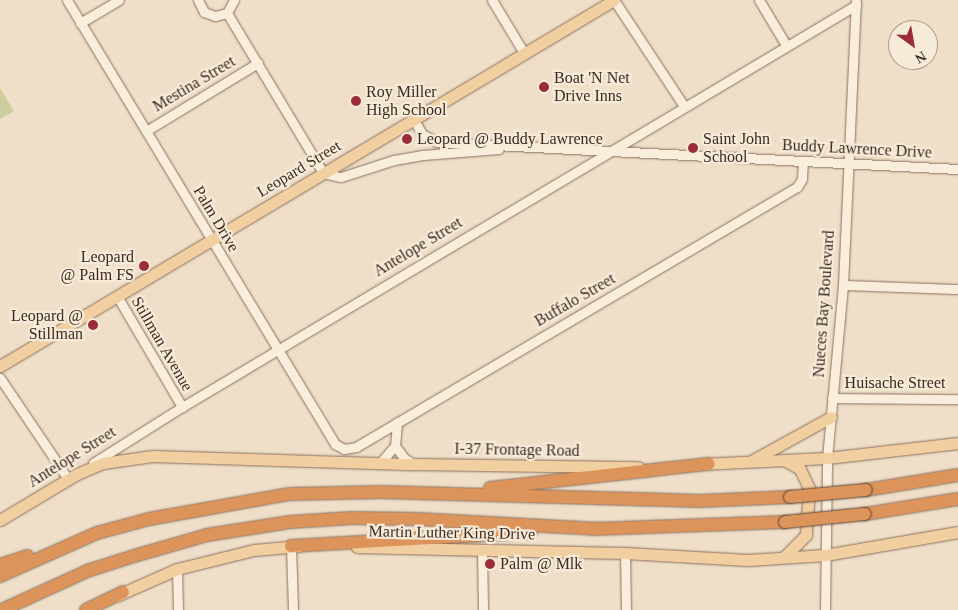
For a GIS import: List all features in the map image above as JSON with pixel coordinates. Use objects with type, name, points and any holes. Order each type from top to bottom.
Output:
[{"type":"highway","points":[[0,565],[150,519],[244,500],[290,494],[509,486],[709,464]]},
{"type":"highway","points":[[381,492],[699,501],[790,497],[866,490],[958,475]]},
{"type":"highway","points":[[291,546],[600,528],[785,522],[865,514],[958,500]]},
{"type":"highway","points":[[2,610],[88,571],[134,556],[207,535],[290,522],[352,518],[416,519],[600,528]]},
{"type":"highway","points":[[0,576],[97,534]]},
{"type":"highway","points":[[86,610],[123,592]]},
{"type":"main road","name":"Leopard Street","points":[[0,366],[614,0]]},
{"type":"main road","points":[[751,462],[831,417]]},
{"type":"main road","name":"I-37 Frontage Road","points":[[73,476],[103,463],[153,456],[590,468],[827,458],[958,443]]},
{"type":"main road","points":[[783,558],[796,548],[806,535],[809,488],[800,469],[784,460]]},
{"type":"main road","name":"Antelope Street","points":[[0,520],[73,476]]},
{"type":"main road","points":[[825,555],[958,532]]},
{"type":"main road","name":"Martin Luther King Drive","points":[[90,610],[123,592],[177,569],[254,550],[291,546],[625,553],[748,560],[825,555]]},
{"type":"street","name":"Palm Drive","points":[[67,0],[335,444],[344,449]]},
{"type":"street","points":[[80,23],[119,0]]},
{"type":"street","points":[[198,0],[200,7],[209,15],[227,13]]},
{"type":"street","points":[[227,13],[234,0]]},
{"type":"street","points":[[492,0],[524,53]]},
{"type":"street","points":[[614,0],[684,106]]},
{"type":"street","points":[[759,0],[786,45]]},
{"type":"street","name":"Antelope Street","points":[[73,476],[182,407],[856,2]]},
{"type":"street","name":"Nueces Bay Boulevard","points":[[825,610],[827,458],[843,285],[847,163],[856,2]]},
{"type":"street","points":[[227,13],[324,173]]},
{"type":"street","name":"Mestina Street","points":[[146,131],[258,63]]},
{"type":"street","points":[[414,120],[422,134],[426,155]]},
{"type":"street","name":"Buddy Lawrence Drive","points":[[422,134],[437,142],[612,149],[958,169]]},
{"type":"street","points":[[426,155],[437,142]]},
{"type":"street","name":"Buddy Lawrence Drive","points":[[324,173],[341,177],[394,160],[426,155],[545,147]]},
{"type":"street","name":"Buffalo Street","points":[[344,449],[356,447],[797,187],[802,179],[803,161]]},
{"type":"street","points":[[843,285],[958,289]]},
{"type":"street","name":"Stillman Avenue","points":[[117,296],[182,407]]},
{"type":"street","points":[[0,378],[73,476]]},
{"type":"street","name":"Huisache Street","points":[[832,398],[958,399]]},
{"type":"street","points":[[380,463],[395,446],[397,422]]},
{"type":"street","points":[[395,446],[404,458],[414,464]]},
{"type":"street","points":[[291,546],[293,610]]},
{"type":"street","points":[[482,550],[483,610]]},
{"type":"street","points":[[625,553],[626,610]]},
{"type":"street","points":[[177,569],[178,610]]},
{"type":"green space","points":[[0,88],[14,111],[0,119]]},
{"type":"place","name":"Boat 'N Net Drive Inns","points":[[544,87]]},
{"type":"place","name":"Roy Miller High School","points":[[356,101]]},
{"type":"place","name":"Leopard @ Buddy Lawrence","points":[[407,139]]},
{"type":"place","name":"Saint John School","points":[[693,148]]},
{"type":"place","name":"Leopard @ Palm FS","points":[[144,266]]},
{"type":"place","name":"Leopard @ Stillman","points":[[93,325]]},
{"type":"place","name":"Palm @ Mlk","points":[[490,564]]}]
